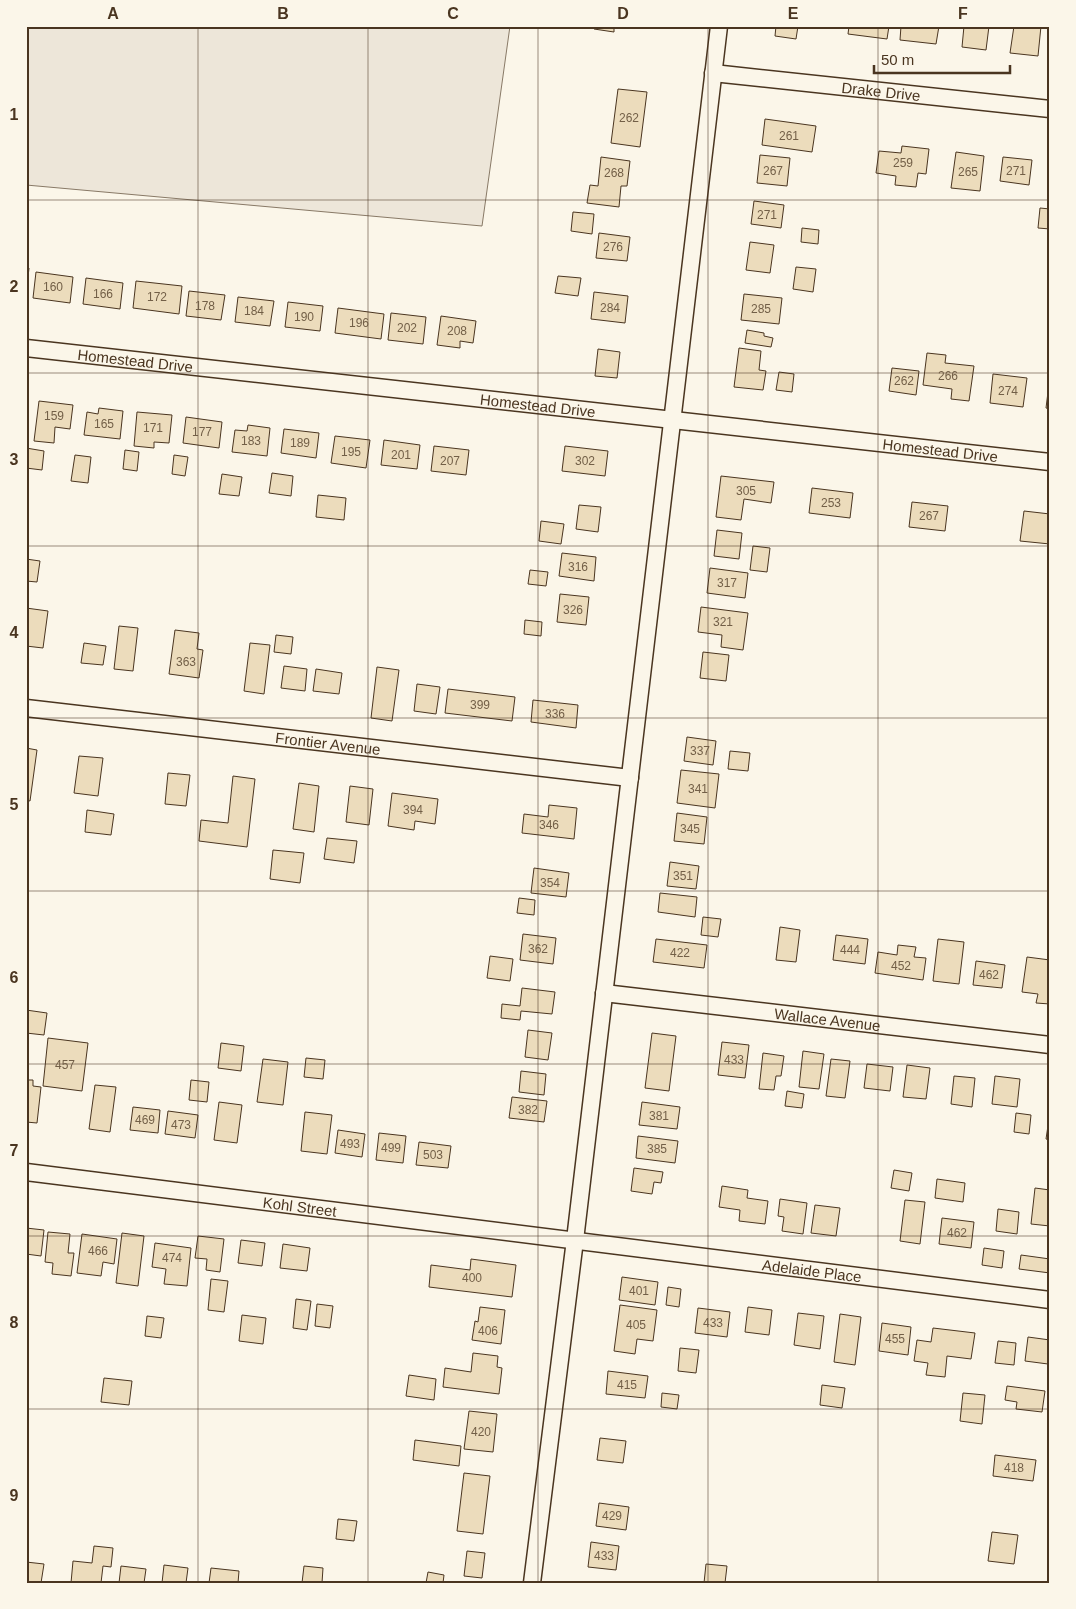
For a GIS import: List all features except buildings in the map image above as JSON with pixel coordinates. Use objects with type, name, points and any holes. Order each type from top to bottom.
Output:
[{"type":"street","points":[[532,1583],[575,1240],[719,26]]},
{"type":"street","name":"Drake Drive","points":[[713,74],[1050,109]]},
{"type":"street","name":"Homestead Drive","points":[[26,348],[1050,462]]},
{"type":"street","name":"Frontier Avenue","points":[[26,708],[630,778]]},
{"type":"street","name":"Wallace Avenue","points":[[604,993],[1050,1046]]},
{"type":"street","name":"Kohl Street","points":[[26,1172],[575,1240]]},
{"type":"street","name":"Adelaide Place","points":[[575,1240],[1050,1300]]},
{"type":"shaded area","points":[[26,26],[510,26],[482,226],[26,185]]}]
